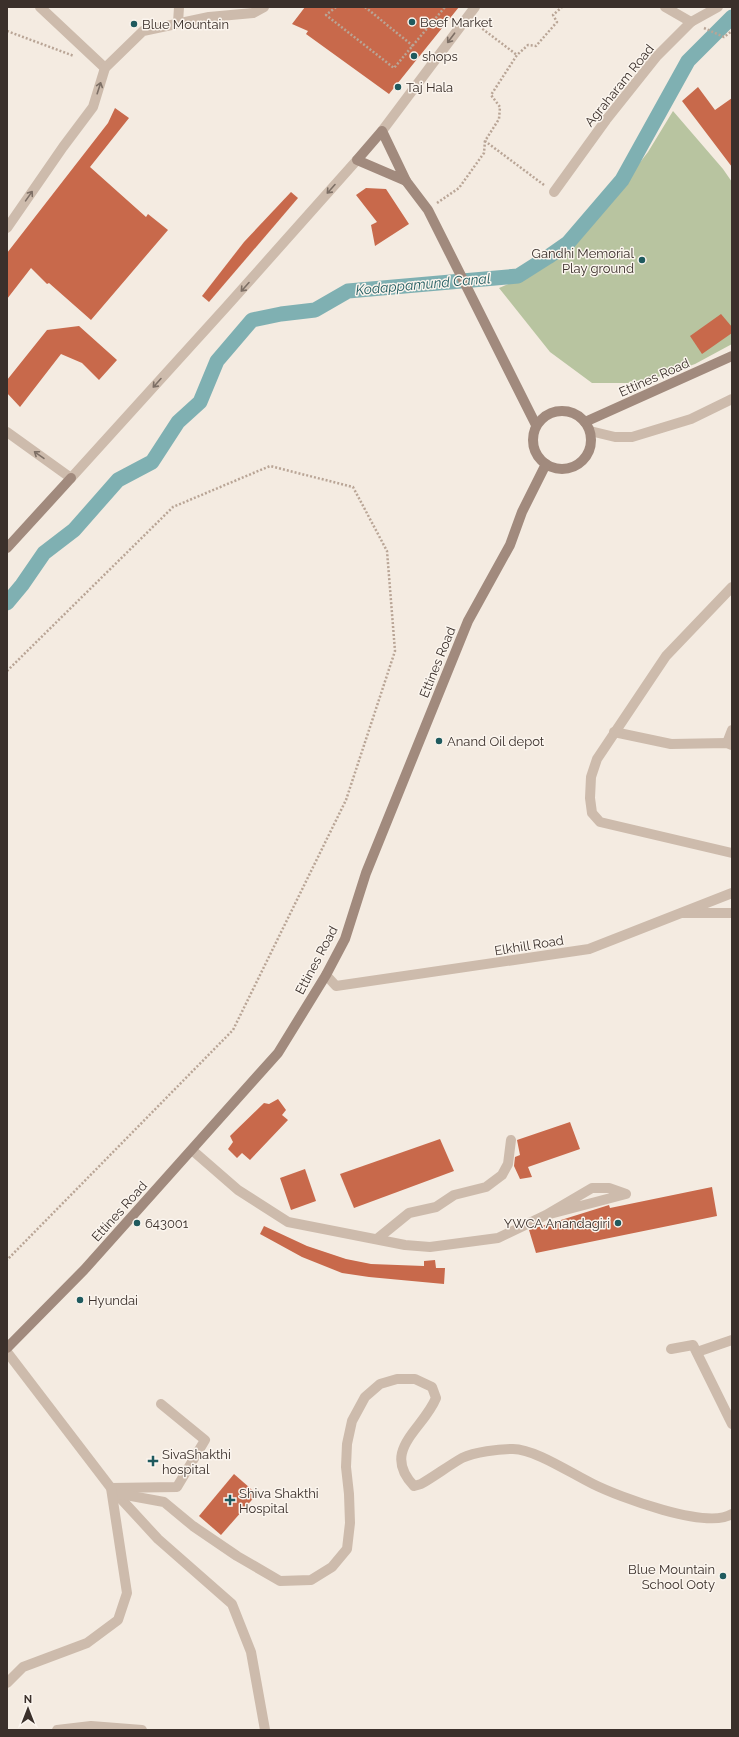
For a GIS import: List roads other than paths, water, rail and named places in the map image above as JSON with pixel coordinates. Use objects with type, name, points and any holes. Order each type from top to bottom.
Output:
[{"type":"main road","points":[[406,181],[357,160],[382,131],[406,181],[428,210],[472,294],[536,425]]},
{"type":"main road","name":"Ettines Road","points":[[588,426],[732,356]]},
{"type":"main road","points":[[560,410],[570,411],[578,415],[588,426],[592,439],[586,456],[580,463],[563,469],[554,468],[546,464],[539,458],[534,446],[533,433],[536,425],[542,418],[560,410]]},
{"type":"main road","name":"Ettines Road","points":[[7,1348],[84,1270],[278,1053],[326,975],[345,939],[356,899],[366,873],[468,621],[510,545],[522,512],[546,464]]},
{"type":"main road","points":[[7,548],[71,478]]},
{"type":"street","points":[[40,7],[105,68]]},
{"type":"street","points":[[178,23],[179,7]]},
{"type":"street","points":[[8,226],[93,107],[105,68],[143,31],[264,7]]},
{"type":"street","points":[[382,131],[474,7]]},
{"type":"street","points":[[665,7],[691,22]]},
{"type":"street","name":"Agraharam Road","points":[[554,192],[606,120],[657,56],[691,22],[718,7]]},
{"type":"street","points":[[7,432],[71,478],[357,160]]},
{"type":"street","points":[[588,426],[615,437],[632,437],[691,419],[732,399]]},
{"type":"street","points":[[732,586],[666,656],[597,759],[590,777],[592,813],[600,822],[732,853]]},
{"type":"street","points":[[614,732],[671,744],[729,744],[732,730]]},
{"type":"street","name":"Elkhill Road","points":[[326,975],[336,986],[589,949],[732,893]]},
{"type":"street","points":[[682,913],[732,913]]},
{"type":"street","points":[[377,1239],[393,1224],[409,1213],[436,1207],[454,1195],[486,1187],[502,1175],[508,1164],[511,1140]]},
{"type":"street","points":[[192,1150],[238,1190],[288,1222],[405,1245],[430,1247],[498,1238],[546,1215],[592,1188],[608,1188],[626,1194],[546,1215]]},
{"type":"street","points":[[697,1352],[732,1340]]},
{"type":"street","points":[[671,1349],[693,1345],[732,1424]]},
{"type":"street","points":[[7,1352],[113,1490],[158,1539],[232,1604],[251,1652],[265,1730]]},
{"type":"street","points":[[113,1490],[164,1502],[193,1526],[237,1556],[280,1581],[311,1580],[332,1567],[347,1549],[350,1523],[346,1467],[352,1421],[365,1397],[380,1384],[397,1379],[416,1379],[432,1388],[436,1398],[431,1410],[410,1434],[403,1451],[400,1464],[405,1476],[414,1486],[421,1484],[463,1458],[490,1451],[514,1449],[540,1456],[594,1485],[646,1505],[686,1515],[715,1519],[732,1514]]},
{"type":"street","points":[[113,1490],[177,1487],[205,1440],[161,1404]]},
{"type":"street","points":[[7,1683],[23,1667],[87,1643],[118,1620],[127,1593],[113,1490]]},
{"type":"street","points":[[57,1730],[91,1726],[142,1730]]},
{"type":"waterway","name":"Kodappamund Canal","points":[[7,603],[22,585],[44,553],[74,530],[118,480],[152,462],[178,422],[200,402],[217,361],[252,320],[281,314],[315,310],[348,291],[518,276],[568,243],[622,180],[688,61],[732,17]]},
{"type":"place","name":"Beef Market","points":[[412,22]]},
{"type":"place","name":"Blue Mountain","points":[[134,24]]},
{"type":"place","name":"shops","points":[[414,56]]},
{"type":"place","name":"Taj Hala","points":[[398,87]]},
{"type":"place","name":"Gandhi Memorial Play ground","points":[[642,260]]},
{"type":"place","name":"Anand Oil depot","points":[[439,741]]},
{"type":"place","name":"643001","points":[[137,1223]]},
{"type":"place","name":"YWCA Anandagiri","points":[[618,1223]]},
{"type":"place","name":"Hyundai","points":[[80,1300]]},
{"type":"place","name":"SivaShakthi hospital","points":[[153,1461]]},
{"type":"place","name":"Shiva Shakthi Hospital","points":[[230,1500]]},
{"type":"place","name":"Blue Mountain School Ooty","points":[[723,1576]]}]
